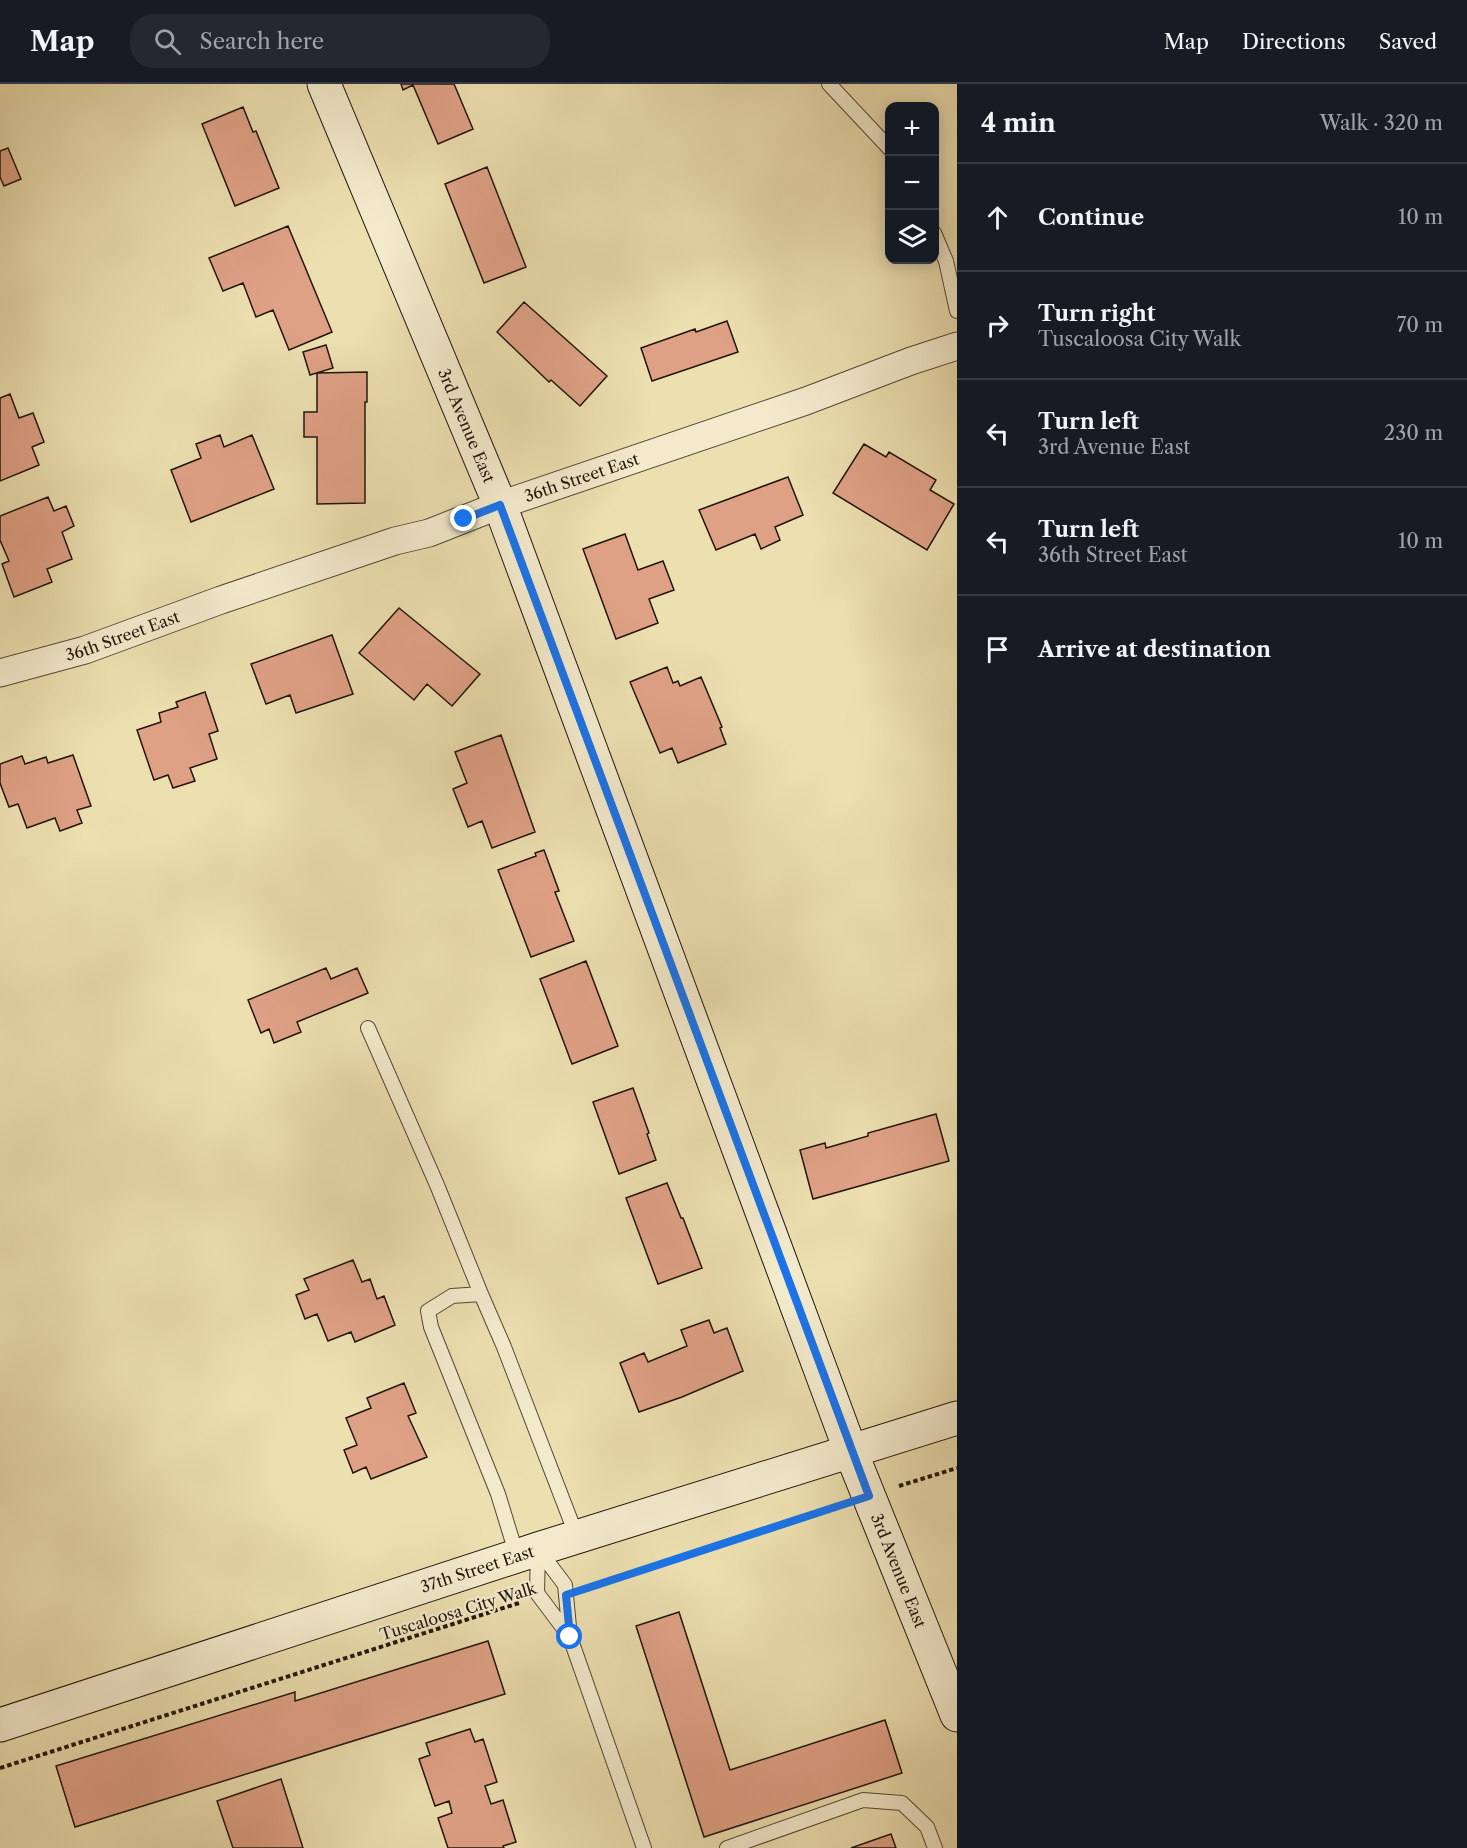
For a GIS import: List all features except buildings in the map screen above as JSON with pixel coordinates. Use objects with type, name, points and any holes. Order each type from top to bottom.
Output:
[{"type":"street","name":"3rd Avenue East","points":[[324,84],[500,505],[851,1452],[957,1715]]},
{"type":"street","name":"36th Street East","points":[[0,673],[85,650],[221,600],[395,541],[429,533],[500,505],[806,401],[911,360],[957,346]]},
{"type":"street","name":"37th Street East","points":[[0,1725],[528,1552],[957,1418]]},
{"type":"lane","points":[[829,84],[885,144]]},
{"type":"lane","points":[[939,245],[946,261],[957,311]]},
{"type":"lane","points":[[368,1028],[437,1185],[504,1347],[577,1537]]},
{"type":"lane","points":[[481,1294],[452,1296],[428,1311],[432,1327],[498,1494],[528,1552],[537,1593],[570,1637]]},
{"type":"lane","points":[[528,1552],[565,1585],[570,1637],[644,1848]]},
{"type":"lane","points":[[727,1848],[863,1800],[902,1803],[927,1827],[935,1848]]},
{"type":"path","points":[[566,1595],[957,1468]]},
{"type":"path","name":"Tuscaloosa City Walk","points":[[0,1768],[539,1596]]},
{"type":"route","points":[[464,519],[500,505],[869,1496],[566,1595],[570,1637]]}]
